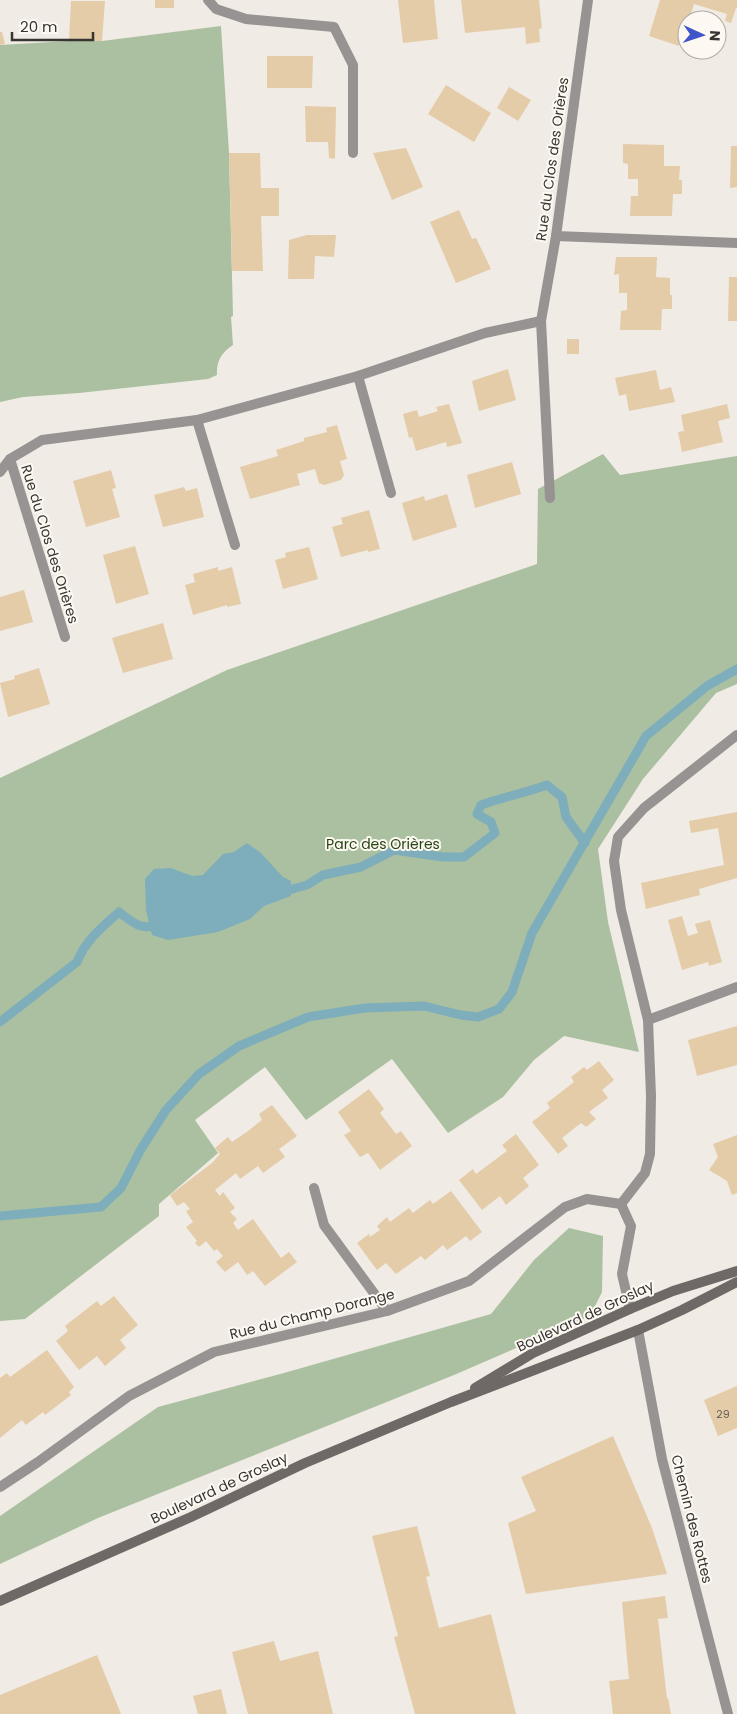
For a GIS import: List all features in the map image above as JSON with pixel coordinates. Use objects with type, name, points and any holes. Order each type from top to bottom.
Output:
[{"type":"main road","name":"Boulevard de Groslay","points":[[451,1402],[533,1353],[673,1290],[737,1271]]},
{"type":"main road","name":"Boulevard de Groslay","points":[[0,1601],[191,1517],[305,1463],[451,1402],[638,1330],[737,1282]]},
{"type":"street","points":[[208,0],[216,9],[246,19],[334,27],[353,65],[354,153]]},
{"type":"street","name":"Rue du Clos des Orières","points":[[550,498],[541,321],[556,236],[588,0]]},
{"type":"street","points":[[556,236],[737,243]]},
{"type":"street","name":"Rue du Clos des Orières","points":[[0,472],[10,459],[42,440],[197,420],[358,376],[485,333],[541,321]]},
{"type":"street","points":[[358,376],[391,493]]},
{"type":"street","points":[[197,420],[235,544]]},
{"type":"street","name":"Rue du Clos des Orières","points":[[10,459],[65,636]]},
{"type":"street","points":[[630,1309],[622,1274],[631,1226],[621,1204],[645,1173],[650,1154],[651,1096],[648,1020],[621,910],[614,861],[618,837],[644,808],[737,736]]},
{"type":"street","points":[[648,1020],[737,987]]},
{"type":"street","points":[[314,1188],[324,1225],[387,1311]]},
{"type":"street","name":"Rue du Champ Dorange","points":[[0,1487],[129,1396],[214,1352],[387,1311],[469,1281],[565,1207],[587,1199],[621,1204]]},
{"type":"street","name":"Chemin des Rottes","points":[[638,1330],[662,1459],[728,1714]]},
{"type":"green space","points":[[221,26],[229,153],[233,345],[220,357],[217,375],[208,379],[23,397],[0,402],[0,45],[102,41]]},
{"type":"green space","name":"Parc des Orières","points":[[603,454],[620,475],[737,456],[737,684],[716,693],[643,779],[598,849],[608,922],[639,1052],[564,1036],[534,1060],[503,1097],[448,1133],[392,1059],[306,1120],[265,1067],[195,1120],[218,1153],[159,1204],[159,1216],[25,1319],[0,1321],[0,778],[227,670],[537,564],[538,489]]},
{"type":"green space","points":[[569,1228],[603,1236],[602,1292],[590,1316],[454,1375],[98,1518],[0,1564],[0,1516],[158,1407],[491,1314],[534,1260]]},
{"type":"water","points":[[247,843],[261,853],[283,877],[291,881],[291,896],[264,906],[250,919],[218,932],[168,940],[152,935],[146,910],[145,879],[154,869],[171,868],[192,876],[203,875],[223,854],[234,852]]},
{"type":"building","points":[[155,0],[174,0],[174,8],[155,8]]},
{"type":"building","points":[[398,0],[434,0],[438,39],[403,43]]},
{"type":"building","points":[[461,0],[539,0],[542,28],[539,29],[540,42],[526,44],[525,27],[465,33]]},
{"type":"building","points":[[660,0],[737,0],[737,8],[731,23],[727,22],[727,10],[714,10],[694,4],[692,10],[677,10],[677,45],[649,36]]},
{"type":"building","points":[[71,1],[105,1],[102,41],[69,41]]},
{"type":"building","points":[[0,32],[2,32],[5,44],[0,45]]},
{"type":"building","points":[[267,56],[313,56],[312,88],[267,88]]},
{"type":"building","points":[[446,85],[491,113],[474,142],[428,114]]},
{"type":"building","points":[[509,87],[531,100],[518,121],[497,108]]},
{"type":"building","points":[[305,106],[336,107],[335,159],[329,158],[328,142],[306,142]]},
{"type":"building","points":[[623,144],[664,145],[664,166],[680,166],[679,180],[682,180],[682,194],[673,194],[672,216],[630,216],[631,196],[638,196],[638,179],[628,179],[628,164],[623,163]]},
{"type":"building","points":[[731,146],[737,146],[737,187],[730,188]]},
{"type":"building","points":[[406,148],[423,187],[392,200],[373,153]]},
{"type":"building","points":[[229,153],[260,153],[261,188],[279,188],[279,216],[261,216],[263,271],[232,271]]},
{"type":"building","points":[[459,210],[472,239],[476,238],[491,269],[456,283],[430,222]]},
{"type":"building","points":[[307,235],[336,235],[334,257],[315,256],[314,279],[288,279],[289,240]]},
{"type":"building","points":[[616,257],[657,257],[656,277],[670,278],[672,309],[662,309],[661,330],[620,330],[621,311],[627,310],[627,293],[619,293],[619,274],[614,275]]},
{"type":"building","points":[[729,277],[737,277],[737,321],[728,321]]},
{"type":"building","points":[[567,339],[579,339],[579,354],[567,354]]},
{"type":"building","points":[[508,369],[516,400],[479,411],[472,381]]},
{"type":"building","points":[[656,370],[660,390],[671,387],[675,402],[629,411],[626,394],[619,396],[615,378]]},
{"type":"building","points":[[449,404],[462,443],[447,447],[446,442],[416,451],[412,437],[409,438],[403,414],[417,410],[419,417],[438,411],[436,407]]},
{"type":"building","points":[[727,404],[730,418],[718,421],[723,442],[682,452],[678,432],[684,431],[681,415]]},
{"type":"building","points":[[337,425],[347,459],[340,461],[344,475],[341,480],[324,485],[319,483],[315,469],[297,474],[300,485],[250,499],[240,467],[278,456],[276,450],[304,441],[304,438],[327,432],[326,428]]},
{"type":"building","points":[[512,462],[521,494],[475,508],[467,475]]},
{"type":"building","points":[[111,470],[116,488],[112,489],[120,517],[86,527],[73,481]]},
{"type":"building","points":[[184,487],[186,491],[197,488],[204,517],[163,527],[154,495]]},
{"type":"building","points":[[447,494],[457,527],[413,541],[402,503],[424,496],[425,501]]},
{"type":"building","points":[[369,510],[380,549],[341,557],[332,527],[343,524],[341,518]]},
{"type":"building","points":[[135,546],[149,594],[116,604],[103,555]]},
{"type":"building","points":[[309,547],[318,579],[283,589],[275,560],[286,557],[285,553]]},
{"type":"building","points":[[218,567],[218,571],[232,567],[241,604],[227,607],[227,605],[193,615],[185,585],[195,582],[193,574]]},
{"type":"building","points":[[24,590],[33,622],[0,631],[0,597]]},
{"type":"building","points":[[163,623],[173,659],[123,673],[112,638]]},
{"type":"building","points":[[39,668],[50,704],[8,717],[0,683],[15,679],[14,676]]},
{"type":"building","points":[[737,812],[737,878],[699,889],[700,895],[646,909],[641,883],[724,865],[718,828],[691,833],[689,821]]},
{"type":"building","points":[[682,916],[688,936],[698,933],[695,924],[710,920],[722,962],[709,966],[708,962],[682,970],[668,920]]},
{"type":"building","points":[[737,1026],[737,1065],[697,1076],[688,1040]]},
{"type":"building","points":[[599,1061],[614,1080],[602,1090],[608,1098],[589,1112],[596,1119],[586,1127],[581,1123],[562,1138],[568,1146],[558,1154],[532,1122],[550,1108],[547,1103],[574,1082],[571,1077],[584,1067],[587,1070]]},
{"type":"building","points":[[369,1089],[384,1109],[380,1113],[396,1134],[401,1131],[412,1146],[380,1170],[368,1153],[360,1157],[344,1135],[351,1131],[338,1112]]},
{"type":"building","points":[[272,1105],[297,1136],[279,1149],[285,1157],[263,1173],[258,1166],[240,1179],[236,1173],[215,1190],[220,1196],[223,1192],[235,1208],[230,1212],[237,1219],[233,1223],[238,1230],[253,1219],[281,1258],[289,1252],[297,1262],[265,1286],[253,1271],[247,1275],[238,1262],[225,1272],[216,1262],[223,1256],[217,1249],[214,1251],[206,1241],[199,1247],[195,1243],[197,1241],[186,1227],[193,1222],[186,1211],[190,1209],[184,1202],[177,1206],[170,1195],[212,1163],[220,1154],[215,1148],[228,1137],[232,1142],[248,1131],[262,1120],[259,1114]]},
{"type":"building","points":[[516,1134],[539,1165],[523,1178],[529,1186],[506,1205],[500,1196],[482,1210],[459,1180],[473,1169],[476,1174],[507,1151],[502,1145]]},
{"type":"building","points":[[737,1135],[737,1193],[732,1195],[727,1181],[709,1170],[718,1157],[713,1144]]},
{"type":"building","points":[[451,1191],[482,1232],[470,1241],[466,1236],[447,1250],[443,1245],[425,1260],[421,1256],[396,1274],[386,1263],[377,1270],[357,1243],[369,1234],[370,1237],[380,1230],[377,1226],[387,1217],[390,1222],[409,1208],[413,1213],[430,1200],[433,1204]]},
{"type":"building","points":[[114,1296],[138,1325],[120,1340],[126,1348],[105,1366],[97,1356],[79,1370],[56,1341],[68,1331],[65,1326],[97,1301],[101,1306]]},
{"type":"building","points":[[47,1350],[74,1387],[69,1392],[71,1395],[45,1415],[43,1412],[26,1425],[22,1420],[0,1438],[0,1378],[7,1373],[10,1377]]},
{"type":"building","points":[[737,1386],[737,1428],[718,1436],[704,1400]]},
{"type":"building","points":[[613,1436],[652,1528],[667,1574],[526,1594],[508,1523],[536,1511],[521,1477]]},
{"type":"building","points":[[417,1526],[430,1576],[426,1577],[439,1628],[491,1614],[516,1714],[415,1714],[394,1637],[398,1636],[372,1536]]},
{"type":"building","points":[[665,1596],[668,1618],[658,1619],[667,1699],[671,1714],[613,1714],[609,1681],[629,1679],[622,1602]]},
{"type":"building","points":[[274,1641],[280,1661],[318,1651],[333,1714],[248,1714],[232,1652]]},
{"type":"building","points":[[97,1655],[121,1714],[0,1714],[0,1695]]},
{"type":"building","points":[[221,1689],[227,1714],[198,1714],[193,1696]]},
{"type":"waterway","points":[[0,1216],[101,1207],[121,1188],[141,1149],[166,1110],[199,1074],[239,1046],[308,1017],[365,1008],[424,1006],[478,1017],[499,1009],[512,992],[532,933],[646,736],[707,686],[737,669]]},
{"type":"waterway","points":[[280,888],[289,890],[307,885],[323,875],[361,867],[394,850],[443,857],[464,857],[495,833],[491,822],[477,814],[481,805],[547,785],[562,797],[566,817],[585,843]]},
{"type":"waterway","points":[[0,1022],[77,962],[89,941],[119,912],[143,927],[162,925]]}]
